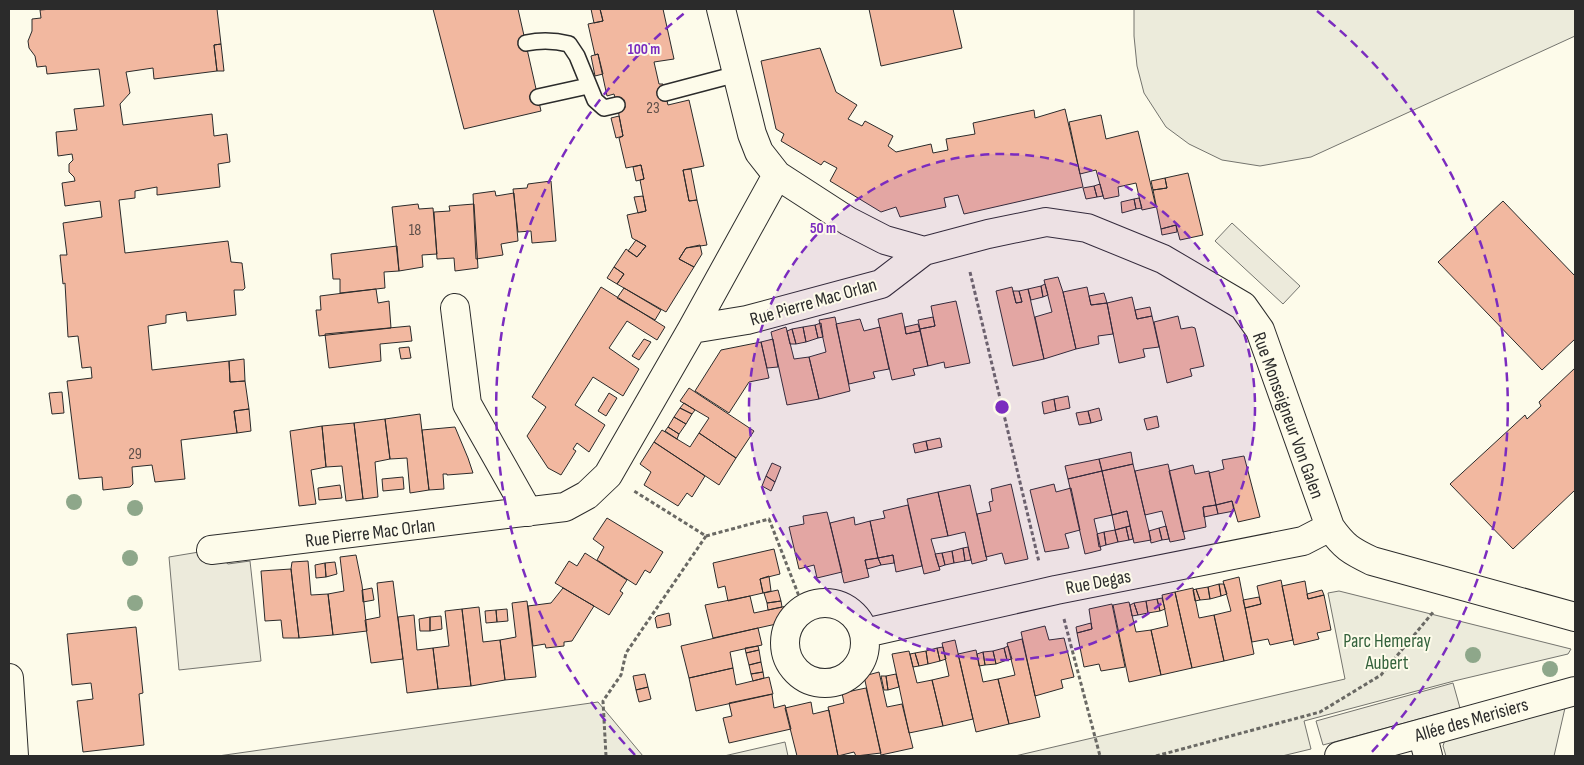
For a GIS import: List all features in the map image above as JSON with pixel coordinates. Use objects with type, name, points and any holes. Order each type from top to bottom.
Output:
[{"type":"street","points":[[721,9],[752,134],[760,152],[777,176],[848,221],[885,240],[924,251]]},
{"type":"street","name":"Rue Pierre Mac Orlan","points":[[211,550],[565,507],[587,495],[608,475],[777,176]]},
{"type":"street","name":"Rue Monseigneur Von Galen","points":[[924,251],[962,240],[1046,222],[1087,228],[1163,259],[1243,306],[1260,330],[1330,527],[1339,540],[1349,549],[1372,561],[1575,617]]},
{"type":"street","name":"Rue Pierre Mac Orlan","points":[[692,329],[747,320],[881,284],[924,251]]},
{"type":"street","points":[[455,308],[467,404],[528,512]]},
{"type":"street","name":"Rue Degas","points":[[865,633],[1051,591],[1302,541],[1330,527]]},
{"type":"street","points":[[828,603],[840,606],[851,612],[860,621],[865,633],[866,647],[863,660],[855,672],[844,680],[831,684],[818,683],[804,678],[794,669],[787,658],[785,644],[787,630],[794,618],[804,609],[815,604],[828,603]]},
{"type":"street","points":[[9,678],[14,756]]},
{"type":"street","name":"Allée des Merisiers","points":[[1339,756],[1425,744],[1575,690]]},
{"type":"lane","points":[[526,43],[540,40],[555,40],[569,44],[577,56],[595,100],[604,108],[617,105]]},
{"type":"lane","points":[[665,93],[737,74]]},
{"type":"lane","points":[[538,97],[588,86]]},
{"type":"path","points":[[962,240],[1051,591],[1100,756]]},
{"type":"path","points":[[608,475],[706,536]]},
{"type":"path","points":[[606,756],[603,701],[621,675],[626,653],[706,536],[769,519],[804,609]]},
{"type":"path","points":[[1156,756],[1320,712],[1381,675],[1455,584]]},
{"type":"green space","points":[[1134,9],[1575,9],[1575,36],[1311,157],[1260,166],[1222,160],[1189,144],[1166,127],[1144,93],[1137,66]]},
{"type":"green space","name":"Parc Hemeray Aubert","points":[[1339,591],[1571,649],[1568,654],[1454,681],[1304,721],[1311,749],[1282,756],[1015,756],[1345,679],[1328,593]]},
{"type":"green space","points":[[598,702],[643,756],[218,756]]},
{"type":"green space","points":[[1565,708],[1554,756],[1446,756],[1443,746],[1445,740]]},
{"type":"green space","points":[[785,742],[788,756],[724,756]]},
{"type":"shaded area","points":[[1232,223],[1300,286],[1283,304],[1215,241]]},
{"type":"shaded area","points":[[211,550],[228,564],[250,561],[261,661],[179,670],[169,557]]},
{"type":"shaded area","points":[[1453,683],[1460,708],[1323,745],[1316,721]]},
{"type":"building","points":[[217,9],[221,44],[214,45],[217,71],[154,79],[153,68],[126,72],[130,93],[120,104],[123,125],[212,114],[214,136],[227,134],[230,162],[218,164],[220,187],[157,195],[157,187],[135,191],[135,198],[119,200],[125,253],[228,241],[231,262],[242,263],[245,288],[243,290],[234,290],[236,315],[187,321],[186,312],[166,315],[166,323],[148,326],[152,370],[229,361],[230,382],[245,381],[249,409],[234,411],[237,433],[181,440],[185,479],[155,482],[152,465],[132,467],[133,484],[130,487],[103,490],[102,477],[79,479],[67,381],[92,378],[91,367],[82,368],[78,336],[68,337],[65,283],[63,284],[60,255],[67,255],[63,223],[102,217],[100,201],[65,206],[62,183],[75,181],[69,172],[69,164],[73,160],[72,154],[58,156],[56,132],[77,130],[74,109],[104,106],[99,69],[47,74],[46,66],[37,67],[35,56],[29,48],[28,41],[32,31],[32,19],[41,18],[40,10]]},
{"type":"building","points":[[433,9],[518,9],[541,111],[464,129]]},
{"type":"building","points":[[591,9],[600,9],[603,21],[594,23]]},
{"type":"building","points":[[600,9],[663,9],[674,59],[654,62],[659,84],[663,84],[668,105],[689,100],[704,166],[683,170],[689,201],[697,200],[707,245],[686,248],[679,259],[694,267],[666,312],[617,284],[624,274],[614,267],[626,249],[637,257],[646,246],[632,238],[627,215],[646,211],[640,180],[644,179],[641,165],[626,168],[619,138],[623,136],[614,94],[607,96],[598,54],[595,55],[588,24],[603,21]]},
{"type":"building","points":[[869,9],[953,9],[962,48],[881,66]]},
{"type":"building","points":[[221,44],[224,71],[217,71],[214,45]]},
{"type":"building","points":[[820,48],[836,92],[857,105],[848,119],[862,126],[865,121],[893,136],[888,146],[896,152],[931,144],[933,153],[948,150],[946,139],[975,134],[973,123],[1034,110],[1035,118],[1065,109],[1083,187],[964,214],[958,195],[944,198],[946,207],[900,217],[896,207],[881,212],[830,181],[837,168],[824,161],[821,165],[781,141],[784,134],[776,129],[761,61]]},
{"type":"building","points":[[598,54],[603,74],[595,76],[591,56]]},
{"type":"building","points":[[1101,115],[1106,139],[1138,131],[1156,207],[1142,210],[1136,183],[1118,187],[1119,196],[1104,199],[1096,170],[1080,174],[1069,122]]},
{"type":"building","points":[[619,116],[623,136],[616,138],[611,118]]},
{"type":"building","points":[[641,165],[644,179],[636,181],[633,167]]},
{"type":"building","points":[[691,169],[697,200],[689,201],[683,170]]},
{"type":"building","points":[[1188,173],[1203,235],[1180,240],[1176,225],[1161,229],[1153,190],[1167,188],[1165,178]]},
{"type":"building","points":[[1165,178],[1167,188],[1153,190],[1151,181]]},
{"type":"building","points":[[551,181],[556,241],[532,243],[531,231],[518,232],[513,189],[527,188],[528,184]]},
{"type":"building","points":[[1100,184],[1103,196],[1097,197],[1094,186]]},
{"type":"building","points":[[1094,186],[1097,197],[1086,199],[1083,188]]},
{"type":"building","points":[[495,191],[496,196],[514,193],[518,241],[501,244],[503,255],[476,259],[473,194]]},
{"type":"building","points":[[643,196],[646,211],[638,213],[634,197]]},
{"type":"building","points":[[1139,198],[1142,208],[1136,209],[1134,199]]},
{"type":"building","points":[[1134,199],[1136,209],[1122,213],[1121,202]]},
{"type":"building","points":[[1503,201],[1575,276],[1575,339],[1542,370],[1438,262]]},
{"type":"building","points":[[418,204],[419,209],[433,208],[437,254],[422,255],[423,267],[399,271],[392,207]]},
{"type":"building","points":[[474,204],[478,268],[455,271],[454,258],[437,259],[434,212],[450,211],[449,206]]},
{"type":"building","points":[[1176,225],[1177,232],[1162,235],[1161,229]]},
{"type":"building","points":[[636,240],[646,246],[637,257],[628,251]]},
{"type":"building","points":[[700,245],[702,254],[694,267],[679,259],[686,248]]},
{"type":"building","points":[[397,246],[399,271],[384,272],[385,288],[340,293],[340,279],[333,279],[331,254]]},
{"type":"building","points":[[614,267],[624,274],[617,284],[607,278]]},
{"type":"building","points":[[1058,277],[1076,349],[1044,359],[1035,317],[1052,312],[1044,280]]},
{"type":"building","points":[[1045,284],[1048,295],[1043,297],[1041,286]]},
{"type":"building","points":[[1041,286],[1043,297],[1031,300],[1028,289]]},
{"type":"building","points":[[601,287],[665,327],[657,340],[627,321],[609,348],[639,369],[623,396],[593,377],[575,405],[605,425],[589,452],[577,443],[573,449],[576,451],[561,475],[548,468],[527,436],[546,407],[532,397]]},
{"type":"building","points":[[1012,287],[1016,303],[1022,302],[1019,291],[1028,289],[1044,359],[1013,366],[996,291]]},
{"type":"building","points":[[1087,287],[1091,305],[1107,303],[1113,334],[1098,336],[1099,344],[1076,349],[1063,292]]},
{"type":"building","points":[[624,288],[661,310],[655,320],[617,298]]},
{"type":"building","points":[[376,289],[378,303],[389,301],[391,328],[319,336],[316,310],[321,310],[320,296]]},
{"type":"building","points":[[1013,291],[1019,291],[1022,302],[1016,303]]},
{"type":"building","points":[[1104,293],[1107,303],[1091,305],[1089,296]]},
{"type":"building","points":[[1132,297],[1137,319],[1152,316],[1159,347],[1143,349],[1145,357],[1119,363],[1107,303]]},
{"type":"building","points":[[956,301],[970,363],[945,368],[944,362],[928,366],[920,329],[935,326],[931,306]]},
{"type":"building","points":[[1150,307],[1152,316],[1137,319],[1135,310]]},
{"type":"building","points":[[902,313],[906,334],[920,331],[928,366],[913,369],[915,375],[892,380],[878,319]]},
{"type":"building","points":[[1178,316],[1181,329],[1195,328],[1204,366],[1190,369],[1192,376],[1167,383],[1154,322]]},
{"type":"building","points":[[835,317],[850,391],[819,399],[809,357],[826,352],[819,320]]},
{"type":"building","points":[[933,317],[935,326],[920,329],[918,320]]},
{"type":"building","points":[[860,319],[864,331],[880,327],[889,369],[873,372],[875,378],[849,384],[836,324]]},
{"type":"building","points":[[821,323],[823,337],[818,338],[815,325]]},
{"type":"building","points":[[918,324],[920,331],[906,334],[905,327]]},
{"type":"building","points":[[815,325],[818,338],[806,342],[803,327]]},
{"type":"building","points":[[410,326],[412,341],[380,344],[381,361],[329,368],[325,334]]},
{"type":"building","points":[[786,327],[794,359],[809,357],[819,399],[787,405],[771,332]]},
{"type":"building","points":[[803,327],[806,342],[796,344],[792,329]]},
{"type":"building","points":[[792,329],[796,344],[790,344],[787,331]]},
{"type":"building","points":[[644,339],[651,342],[639,360],[632,356]]},
{"type":"building","points":[[773,339],[778,367],[767,368],[761,342]]},
{"type":"building","points":[[761,342],[769,378],[749,382],[729,413],[695,391],[721,350]]},
{"type":"building","points":[[409,347],[411,358],[401,359],[399,348]]},
{"type":"building","points":[[244,359],[245,381],[230,382],[229,361]]},
{"type":"building","points":[[1575,368],[1575,490],[1513,549],[1450,484],[1525,415],[1527,419],[1541,406],[1539,402]]},
{"type":"building","points":[[689,388],[754,431],[736,458],[699,433],[709,418],[680,401]]},
{"type":"building","points":[[62,392],[64,413],[52,414],[49,393]]},
{"type":"building","points":[[609,393],[617,398],[606,416],[598,411]]},
{"type":"building","points":[[1068,396],[1070,408],[1056,411],[1054,399]]},
{"type":"building","points":[[1054,399],[1056,411],[1044,414],[1042,402]]},
{"type":"building","points":[[684,403],[695,410],[692,414],[680,408]]},
{"type":"building","points":[[680,408],[692,414],[686,424],[674,417]]},
{"type":"building","points":[[1099,408],[1102,420],[1091,423],[1088,411]]},
{"type":"building","points":[[249,409],[251,431],[237,433],[234,411]]},
{"type":"building","points":[[1088,411],[1091,423],[1079,425],[1076,413]]},
{"type":"building","points":[[420,414],[429,490],[410,493],[407,458],[390,459],[385,419]]},
{"type":"building","points":[[1157,416],[1159,427],[1147,430],[1144,419]]},
{"type":"building","points":[[674,417],[686,424],[679,434],[668,427]]},
{"type":"building","points":[[385,419],[390,459],[375,462],[378,497],[363,499],[354,423]]},
{"type":"building","points":[[354,423],[363,499],[346,501],[342,466],[326,467],[322,426]]},
{"type":"building","points":[[322,426],[326,467],[311,470],[316,504],[299,506],[290,431]]},
{"type":"building","points":[[455,427],[473,473],[443,474],[444,489],[429,490],[422,430]]},
{"type":"building","points":[[668,427],[679,434],[677,439],[665,431]]},
{"type":"building","points":[[662,430],[690,447],[699,433],[736,458],[719,485],[654,442]]},
{"type":"building","points":[[940,438],[942,447],[928,450],[926,441]]},
{"type":"building","points":[[926,441],[928,450],[915,453],[913,444]]},
{"type":"building","points":[[654,442],[705,476],[692,497],[687,493],[678,506],[644,485],[651,472],[640,464]]},
{"type":"building","points":[[1131,452],[1133,464],[1102,471],[1099,459]]},
{"type":"building","points":[[1244,456],[1260,517],[1238,522],[1232,501],[1216,505],[1209,473],[1224,469],[1222,460]]},
{"type":"building","points":[[1099,459],[1102,471],[1068,479],[1065,466]]},
{"type":"building","points":[[772,463],[781,467],[775,482],[766,476]]},
{"type":"building","points":[[1133,464],[1151,540],[1134,543],[1127,511],[1112,515],[1102,471]]},
{"type":"building","points":[[1168,464],[1185,539],[1170,542],[1162,511],[1145,515],[1135,471]]},
{"type":"building","points":[[1193,465],[1195,474],[1209,471],[1216,505],[1203,507],[1206,527],[1183,532],[1169,471]]},
{"type":"building","points":[[1102,471],[1112,515],[1094,519],[1101,550],[1085,554],[1068,479]]},
{"type":"building","points":[[766,476],[775,482],[771,491],[762,486]]},
{"type":"building","points":[[403,477],[404,489],[383,491],[382,479]]},
{"type":"building","points":[[1011,484],[1028,559],[1005,564],[1002,553],[986,557],[977,514],[991,511],[989,502],[993,501],[991,489]]},
{"type":"building","points":[[1054,484],[1056,492],[1071,488],[1080,530],[1065,534],[1069,548],[1045,552],[1030,490]]},
{"type":"building","points":[[340,485],[342,498],[319,500],[318,488]]},
{"type":"building","points":[[970,485],[987,560],[972,564],[965,532],[948,536],[938,492]]},
{"type":"building","points":[[938,492],[948,536],[931,539],[940,570],[924,574],[907,499]]},
{"type":"building","points":[[1232,501],[1234,511],[1218,514],[1216,505]]},
{"type":"building","points":[[908,505],[922,566],[896,572],[893,555],[878,558],[870,521],[885,518],[883,511]]},
{"type":"building","points":[[1216,505],[1218,514],[1204,517],[1203,507]]},
{"type":"building","points":[[1127,511],[1130,526],[1115,530],[1112,515]]},
{"type":"building","points":[[827,512],[842,572],[817,578],[814,565],[799,569],[789,527],[804,524],[803,516]]},
{"type":"building","points":[[854,517],[855,525],[870,521],[878,558],[865,560],[869,577],[844,583],[830,523]]},
{"type":"building","points":[[607,518],[663,552],[650,573],[645,570],[636,585],[597,560],[604,547],[593,539]]},
{"type":"building","points":[[1130,526],[1133,539],[1129,540],[1126,527]]},
{"type":"building","points":[[1166,526],[1169,539],[1162,540],[1159,528]]},
{"type":"building","points":[[1126,527],[1129,540],[1118,542],[1115,530]]},
{"type":"building","points":[[1159,528],[1162,540],[1151,543],[1149,531]]},
{"type":"building","points":[[1115,530],[1118,542],[1106,545],[1104,532]]},
{"type":"building","points":[[1104,532],[1106,545],[1099,547],[1097,534]]},
{"type":"building","points":[[968,547],[971,560],[965,561],[963,548]]},
{"type":"building","points":[[963,548],[965,561],[954,563],[952,551]]},
{"type":"building","points":[[774,549],[780,574],[760,579],[763,593],[728,601],[725,586],[718,588],[713,563]]},
{"type":"building","points":[[952,551],[954,563],[945,565],[942,553]]},
{"type":"building","points":[[585,553],[627,580],[620,591],[623,593],[609,615],[555,583],[569,561],[577,566]]},
{"type":"building","points":[[942,553],[945,565],[939,567],[935,554]]},
{"type":"building","points":[[356,555],[362,585],[367,631],[333,635],[328,594],[344,591],[340,557]]},
{"type":"building","points":[[893,555],[894,563],[881,565],[878,558]]},
{"type":"building","points":[[878,558],[881,565],[867,569],[865,560]]},
{"type":"building","points":[[308,561],[311,595],[328,594],[333,635],[299,638],[291,569],[292,562]]},
{"type":"building","points":[[335,562],[337,574],[326,577],[325,563]]},
{"type":"building","points":[[325,563],[326,577],[316,578],[315,565]]},
{"type":"building","points":[[291,569],[299,638],[283,638],[281,620],[265,621],[261,571]]},
{"type":"building","points":[[769,576],[771,591],[763,593],[760,579]]},
{"type":"building","points":[[1239,577],[1254,654],[1224,661],[1214,615],[1231,611],[1223,581]]},
{"type":"building","points":[[1281,580],[1293,640],[1270,645],[1268,639],[1252,642],[1245,608],[1261,604],[1257,586]]},
{"type":"building","points":[[393,581],[403,659],[371,663],[365,620],[380,617],[377,583]]},
{"type":"building","points":[[1305,581],[1308,599],[1324,595],[1331,630],[1317,633],[1319,639],[1294,645],[1282,586]]},
{"type":"building","points":[[1219,584],[1221,596],[1210,599],[1208,587]]},
{"type":"building","points":[[1219,584],[1224,584],[1227,594],[1221,596]]},
{"type":"building","points":[[1208,587],[1210,599],[1200,600],[1196,589]]},
{"type":"building","points":[[372,588],[374,600],[363,602],[362,590]]},
{"type":"building","points":[[563,588],[594,606],[572,641],[564,642],[564,646],[546,648],[545,644],[533,646],[528,606],[551,603]]},
{"type":"building","points":[[1193,588],[1199,618],[1214,615],[1224,661],[1192,668],[1175,592]]},
{"type":"building","points":[[1196,589],[1200,600],[1195,601],[1193,590]]},
{"type":"building","points":[[778,590],[781,601],[767,603],[764,593]]},
{"type":"building","points":[[1322,590],[1324,595],[1308,599],[1307,594]]},
{"type":"building","points":[[1175,592],[1192,668],[1161,675],[1151,630],[1168,626],[1162,595]]},
{"type":"building","points":[[750,596],[754,613],[787,606],[790,621],[713,638],[705,605]]},
{"type":"building","points":[[1259,597],[1261,604],[1245,608],[1243,600]]},
{"type":"building","points":[[1162,598],[1165,609],[1160,611],[1157,599]]},
{"type":"building","points":[[1157,599],[1160,611],[1148,613],[1146,601]]},
{"type":"building","points":[[527,601],[536,677],[505,680],[500,640],[516,637],[512,603]]},
{"type":"building","points":[[781,601],[782,607],[768,610],[767,603]]},
{"type":"building","points":[[1146,601],[1148,613],[1138,615],[1134,603]]},
{"type":"building","points":[[1129,602],[1136,632],[1151,630],[1161,675],[1129,682],[1113,605]]},
{"type":"building","points":[[1134,603],[1138,615],[1132,616],[1130,605]]},
{"type":"building","points":[[1112,604],[1125,667],[1101,671],[1099,664],[1084,667],[1077,633],[1092,629],[1089,609]]},
{"type":"building","points":[[479,607],[483,642],[500,640],[505,680],[471,686],[462,609]]},
{"type":"building","points":[[462,609],[471,686],[438,689],[433,648],[449,646],[445,611]]},
{"type":"building","points":[[507,609],[508,621],[497,622],[496,610]]},
{"type":"building","points":[[496,610],[497,622],[486,623],[485,611]]},
{"type":"building","points":[[669,613],[671,625],[657,628],[655,618]]},
{"type":"building","points":[[414,615],[417,650],[433,648],[438,689],[407,693],[398,617]]},
{"type":"building","points":[[441,616],[442,629],[430,631],[430,617]]},
{"type":"building","points":[[430,617],[430,631],[420,631],[419,619]]},
{"type":"building","points":[[1091,623],[1092,629],[1077,633],[1076,627]]},
{"type":"building","points":[[1045,626],[1049,640],[1064,638],[1074,677],[1061,680],[1063,688],[1035,696],[1021,632]]},
{"type":"building","points":[[136,627],[143,693],[139,694],[144,745],[83,752],[77,701],[93,699],[91,683],[72,685],[67,634]]},
{"type":"building","points":[[758,628],[762,645],[730,652],[733,668],[689,678],[681,646]]},
{"type":"building","points":[[1022,639],[1040,717],[1009,724],[998,679],[1015,675],[1007,643]]},
{"type":"building","points":[[955,640],[973,719],[943,726],[932,680],[949,676],[942,643]]},
{"type":"building","points":[[758,646],[759,650],[746,653],[745,648]]},
{"type":"building","points":[[1008,646],[1012,659],[1007,660],[1004,648]]},
{"type":"building","points":[[943,647],[946,659],[940,661],[937,648]]},
{"type":"building","points":[[937,648],[940,661],[928,664],[926,651]]},
{"type":"building","points":[[1004,648],[1007,660],[996,664],[993,651]]},
{"type":"building","points":[[759,650],[761,662],[749,665],[746,653]]},
{"type":"building","points":[[976,650],[983,682],[998,679],[1009,724],[976,732],[958,654]]},
{"type":"building","points":[[909,651],[917,683],[932,680],[943,726],[909,733],[892,654]]},
{"type":"building","points":[[926,651],[928,664],[919,666],[915,653]]},
{"type":"building","points":[[993,651],[996,664],[985,665],[983,652]]},
{"type":"building","points":[[983,652],[985,665],[979,666],[977,654]]},
{"type":"building","points":[[915,653],[919,666],[913,667],[910,654]]},
{"type":"building","points":[[761,662],[763,672],[751,674],[749,665]]},
{"type":"building","points":[[733,668],[736,685],[769,677],[773,694],[696,711],[689,678]]},
{"type":"building","points":[[763,672],[764,678],[753,681],[751,674]]},
{"type":"building","points":[[879,672],[887,707],[902,704],[913,748],[881,755],[864,676]]},
{"type":"building","points":[[645,674],[648,687],[636,690],[633,676]]},
{"type":"building","points":[[896,674],[899,687],[888,690],[886,676]]},
{"type":"building","points":[[881,676],[886,676],[888,690],[884,690]]},
{"type":"building","points":[[648,687],[651,699],[639,702],[636,690]]},
{"type":"building","points":[[866,688],[881,753],[856,756],[854,752],[838,756],[828,707],[844,703],[842,693]]},
{"type":"building","points":[[772,694],[774,708],[785,705],[791,729],[729,743],[723,718],[732,716],[729,703]]},
{"type":"building","points":[[811,702],[813,714],[829,710],[838,756],[797,756],[785,708]]}]
